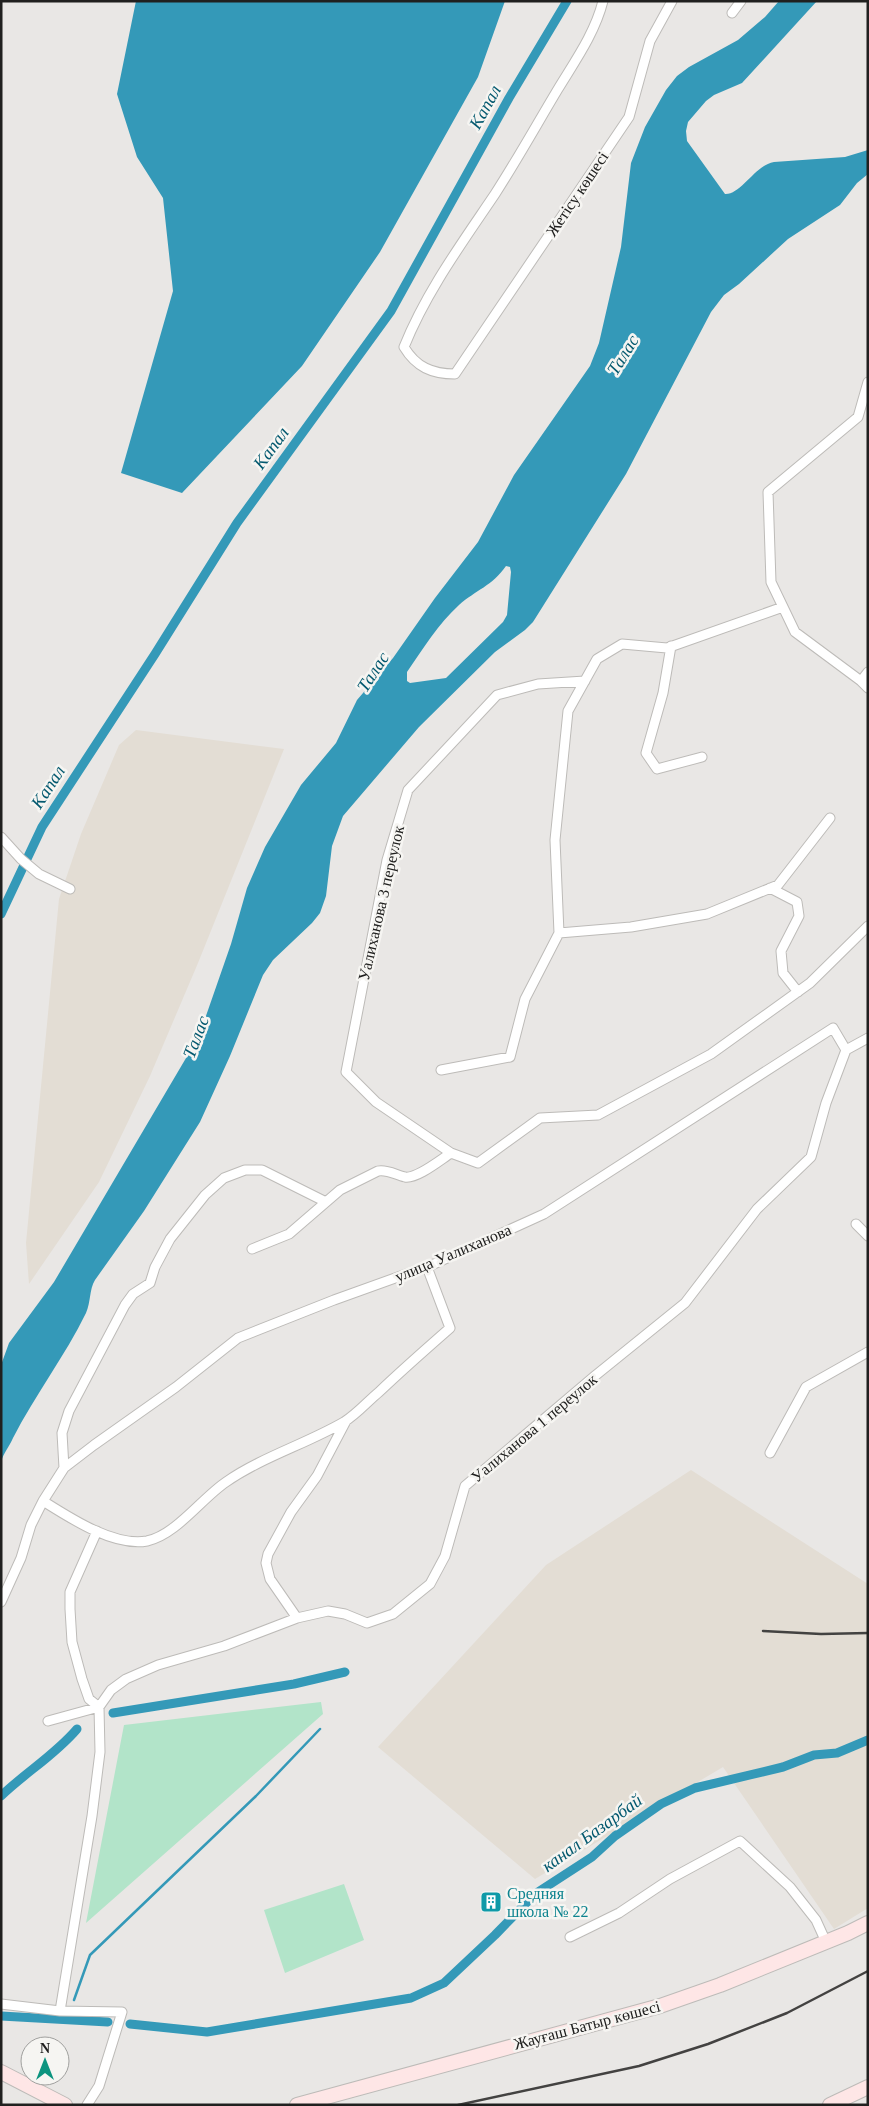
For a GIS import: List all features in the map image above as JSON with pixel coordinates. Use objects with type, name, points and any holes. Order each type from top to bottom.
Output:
[{"type":"main road","name":"Жауғаш Батыр көшесі","points":[[298,2105],[660,2006],[720,1985],[868,1923]]},
{"type":"main road","points":[[1,2072],[65,2105]]},
{"type":"main road","points":[[830,2105],[868,2086]]},
{"type":"street","name":"Жетісу көшесі","points":[[603,1],[588,37],[535,128],[465,237],[417,317],[404,348],[412,360],[429,369],[442,374],[455,374],[629,117],[650,41],[672,1]]},
{"type":"street","points":[[732,13],[741,1]]},
{"type":"street","points":[[868,382],[858,416],[768,492],[771,582],[795,632],[868,688]]},
{"type":"street","points":[[441,1070],[510,1057],[525,999],[559,934],[555,840],[568,711],[597,659],[622,644],[666,648],[783,607]]},
{"type":"street","points":[[671,646],[663,694],[646,753],[657,769],[702,757]]},
{"type":"street","points":[[861,681],[868,672]]},
{"type":"street","name":"Уалиханова 3 переулок","points":[[451,1153],[376,1102],[346,1072],[387,860],[408,790],[497,695],[538,684],[585,681]]},
{"type":"street","points":[[559,934],[631,928],[707,914],[778,885],[830,818]]},
{"type":"street","points":[[1,837],[21,859],[39,874],[70,889]]},
{"type":"street","points":[[770,888],[797,902],[799,916],[781,951],[783,973],[798,992]]},
{"type":"street","points":[[252,1249],[288,1234],[340,1190],[383,1170],[405,1177],[415,1176],[451,1153],[478,1163],[540,1118],[598,1115],[711,1054],[810,983],[868,926]]},
{"type":"street","name":"улица Уалиханова","points":[[1,1602],[21,1558],[31,1525],[43,1501],[64,1468],[176,1387],[238,1338],[334,1300],[427,1267],[544,1214],[833,1028],[846,1050]]},
{"type":"street","points":[[846,1050],[868,1038]]},
{"type":"street","name":"Уалиханова 1 переулок","points":[[98,1707],[111,1690],[126,1679],[158,1666],[224,1646],[297,1618],[328,1611],[345,1614],[367,1623],[393,1614],[430,1584],[445,1556],[465,1486],[684,1303],[757,1210],[811,1157],[826,1102],[846,1050]]},
{"type":"street","points":[[64,1468],[62,1433],[69,1411],[125,1304],[133,1294],[150,1283],[155,1267],[170,1239],[205,1195],[224,1178],[237,1172],[262,1170],[324,1202]]},
{"type":"street","points":[[856,1224],[868,1236]]},
{"type":"street","points":[[43,1501],[71,1519],[97,1531],[133,1542],[149,1540],[162,1535],[174,1527],[211,1492],[234,1476],[346,1420],[450,1328],[427,1267]]},
{"type":"street","points":[[770,1453],[806,1387],[868,1352]]},
{"type":"street","points":[[297,1618],[270,1578],[266,1563],[268,1554],[291,1512],[317,1476],[346,1420]]},
{"type":"street","points":[[60,2011],[100,1752],[98,1707],[89,1699],[72,1642],[70,1592],[97,1531]]},
{"type":"street","points":[[48,1721],[98,1707]]},
{"type":"street","points":[[570,1937],[619,1913],[670,1879],[740,1841],[790,1887],[816,1920],[826,1942]]},
{"type":"street","points":[[1,2004],[60,2011],[122,2012],[99,2086],[87,2105]]},
{"type":"shaded area","points":[[136,730],[284,749],[198,963],[150,1076],[99,1182],[29,1284],[26,1243],[59,899],[81,834],[119,745]]},
{"type":"shaded area","points":[[691,1470],[868,1584],[868,1908],[834,1929],[723,1767],[535,1879],[378,1747],[546,1565]]},
{"type":"green space","points":[[321,1702],[323,1714],[86,1923],[124,1725]]},
{"type":"green space","points":[[344,1884],[364,1940],[285,1973],[264,1910]]},
{"type":"water","points":[[136,1],[505,1],[478,77],[380,252],[302,366],[182,493],[121,473],[173,291],[163,198],[137,157],[117,94]]},
{"type":"water","name":"Талас","points":[[779,1],[817,1],[742,83],[714,95],[706,101],[688,122],[686,131],[687,141],[725,194],[737,190],[761,168],[774,162],[845,157],[868,150],[868,174],[857,183],[840,205],[788,239],[739,284],[724,295],[711,312],[626,474],[533,622],[495,652],[419,727],[343,816],[332,846],[326,896],[320,913],[273,960],[263,975],[230,1056],[200,1122],[144,1211],[95,1280],[86,1313],[69,1345],[22,1422],[1,1462],[1,1365],[9,1343],[54,1282],[199,1036],[231,944],[247,888],[265,847],[301,785],[336,743],[357,700],[393,658],[435,598],[478,542],[514,475],[590,366],[599,343],[621,247],[631,163],[645,127],[666,90],[677,76],[689,67],[738,40],[765,17]],"holes":[[[506,566],[510,567],[507,615],[503,622],[446,678],[410,683],[407,681],[407,672],[444,620],[465,600],[501,573]]]},
{"type":"waterway","name":"Капал","points":[[1,914],[42,827],[155,654],[237,523],[391,311],[509,98],[567,1]]},
{"type":"waterway","points":[[113,1713],[294,1684],[345,1672]]},
{"type":"waterway","points":[[1,1796],[59,1747],[77,1729]]},
{"type":"waterway","points":[[74,2000],[90,1955],[256,1796],[320,1729]]},
{"type":"waterway","name":"канал Базарбай","points":[[130,2024],[207,2032],[411,1998],[444,1983],[535,1894],[592,1857],[615,1836],[661,1804],[695,1788],[783,1767],[814,1755],[837,1753],[868,1740]]},
{"type":"waterway","name":"канал Базарбай","points":[[1,2016],[108,2022]]},
{"type":"railway","points":[[763,1631],[821,1634],[868,1633]]},
{"type":"railway","points":[[458,2105],[639,2066],[708,2044],[787,2013],[868,1971]]},
{"type":"place","name":"Средняя школа № 22","points":[[491,1902]]}]
